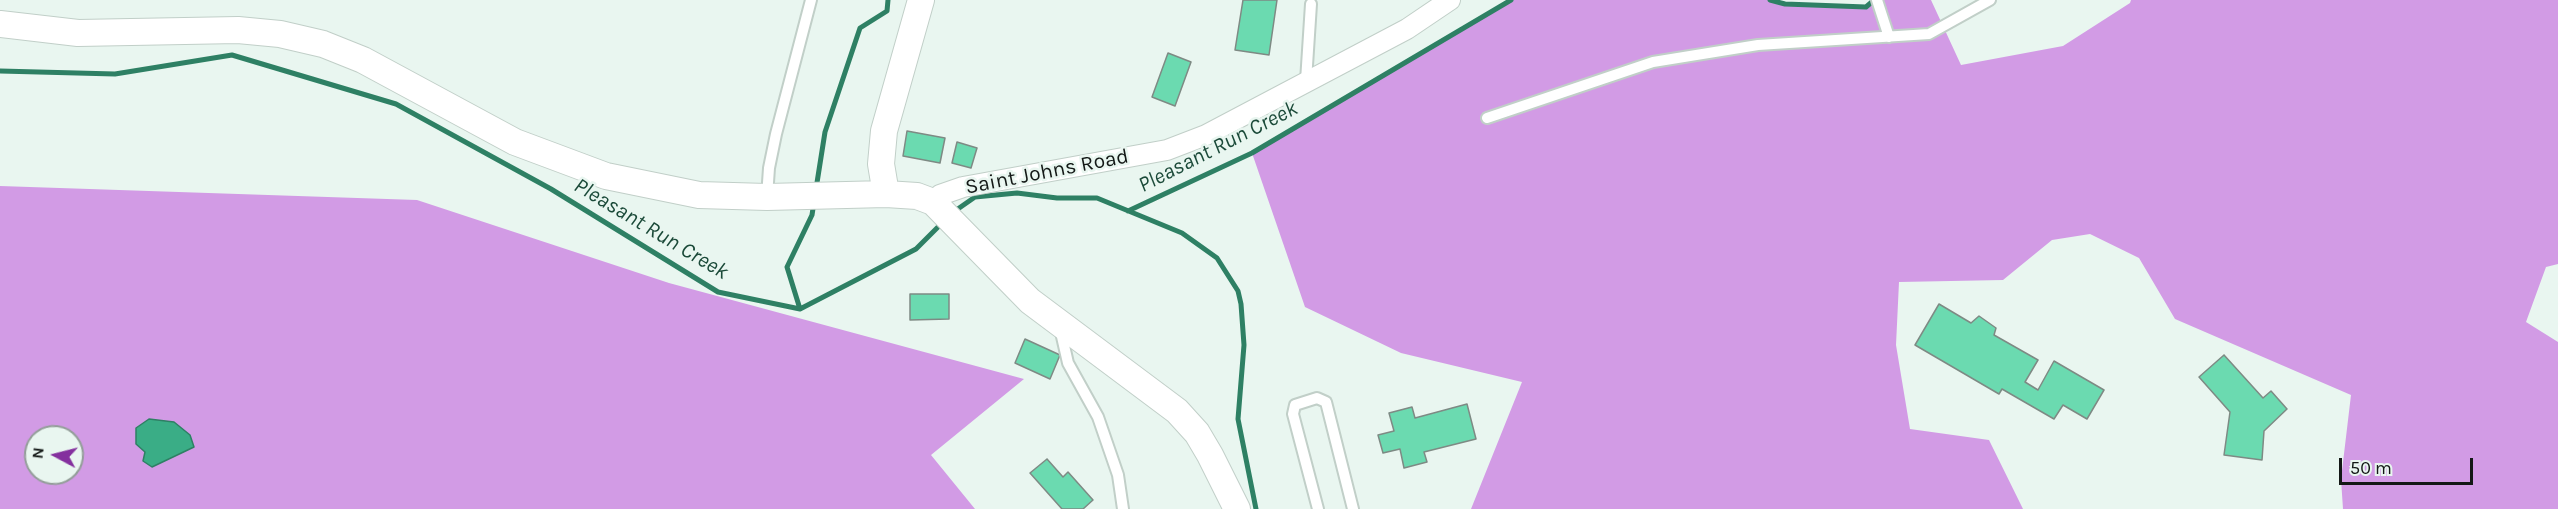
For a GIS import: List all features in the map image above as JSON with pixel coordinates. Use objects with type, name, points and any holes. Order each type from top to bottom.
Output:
[{"type":"street","points":[[886,194],[881,164],[884,132],[921,0]]},
{"type":"street","name":"Saint Johns Road","points":[[938,206],[940,195],[963,187],[1167,150],[1206,135],[1407,29],[1450,0]]},
{"type":"street","points":[[0,24],[78,33],[238,30],[280,34],[323,45],[363,60],[515,142],[555,159],[606,176],[699,195],[886,194],[917,196],[938,206],[1030,301],[1059,325],[1153,390],[1177,411],[1197,433],[1237,509]]},
{"type":"lane","points":[[767,196],[769,168],[811,0]]},
{"type":"lane","points":[[1487,118],[1653,62],[1758,45],[1929,34],[1990,0]]},
{"type":"lane","points":[[1306,81],[1311,4]]},
{"type":"lane","points":[[1878,6],[1889,37]]},
{"type":"lane","points":[[1059,325],[1068,363],[1098,417],[1114,465],[1123,509]]},
{"type":"lane","points":[[1318,509],[1293,414],[1295,405],[1317,398],[1326,402],[1353,509]]},
{"type":"shaded area","points":[[1511,0],[1770,0],[1785,4],[1866,7],[1874,0],[1931,0],[1961,65],[2063,46],[2130,3],[2131,0],[2558,0],[2558,264],[2546,267],[2526,322],[2558,342],[2558,509],[2343,509],[2341,479],[2351,395],[2175,319],[2139,258],[2090,234],[2052,240],[2003,280],[1899,282],[1896,345],[1910,429],[1989,440],[2023,509],[1471,509],[1522,382],[1401,353],[1305,307],[1252,153]]},
{"type":"shaded area","points":[[0,186],[417,200],[669,283],[1024,379],[931,455],[975,509],[0,509]]},
{"type":"shaded area","points":[[149,419],[174,422],[190,435],[194,447],[152,467],[143,461],[145,452],[136,444],[136,428]]},
{"type":"building","points":[[1243,0],[1277,0],[1269,55],[1235,50]]},
{"type":"building","points":[[1168,53],[1191,62],[1175,106],[1152,97]]},
{"type":"building","points":[[907,131],[945,138],[940,163],[903,156]]},
{"type":"building","points":[[957,142],[977,148],[971,168],[952,163]]},
{"type":"building","points":[[910,294],[949,294],[949,319],[910,320]]},
{"type":"building","points":[[1939,304],[1971,323],[1979,316],[1996,328],[1994,335],[2038,360],[2025,382],[2038,390],[2054,361],[2104,390],[2087,419],[2063,405],[2054,419],[2002,389],[1999,394],[1915,345]]},
{"type":"building","points":[[1025,339],[1060,355],[1050,379],[1015,363]]},
{"type":"building","points":[[2224,355],[2263,398],[2271,391],[2287,409],[2264,431],[2262,460],[2224,455],[2230,412],[2199,377]]},
{"type":"building","points":[[1467,404],[1476,439],[1424,452],[1427,462],[1404,468],[1400,449],[1383,453],[1378,435],[1394,431],[1389,413],[1412,407],[1415,418]]},
{"type":"building","points":[[1047,459],[1063,477],[1068,472],[1093,500],[1083,509],[1062,509],[1030,473]]},
{"type":"waterway","points":[[816,189],[825,132],[860,28],[887,11],[888,0]]},
{"type":"waterway","name":"Pleasant Run Creek","points":[[1128,211],[1252,153],[1511,0]]},
{"type":"waterway","name":"Pleasant Run Creek","points":[[1770,0],[1785,4],[1866,7],[1874,0]]},
{"type":"waterway","name":"Pleasant Run Creek","points":[[0,71],[115,74],[232,55],[396,104],[551,189],[718,292],[800,309],[916,249],[943,222]]},
{"type":"waterway","points":[[952,213],[975,197],[1017,193],[1057,198],[1097,198],[1182,233],[1217,258],[1238,291],[1241,304],[1244,345],[1238,419],[1256,509]]},
{"type":"waterway","points":[[800,309],[787,267],[812,215],[814,202]]}]
